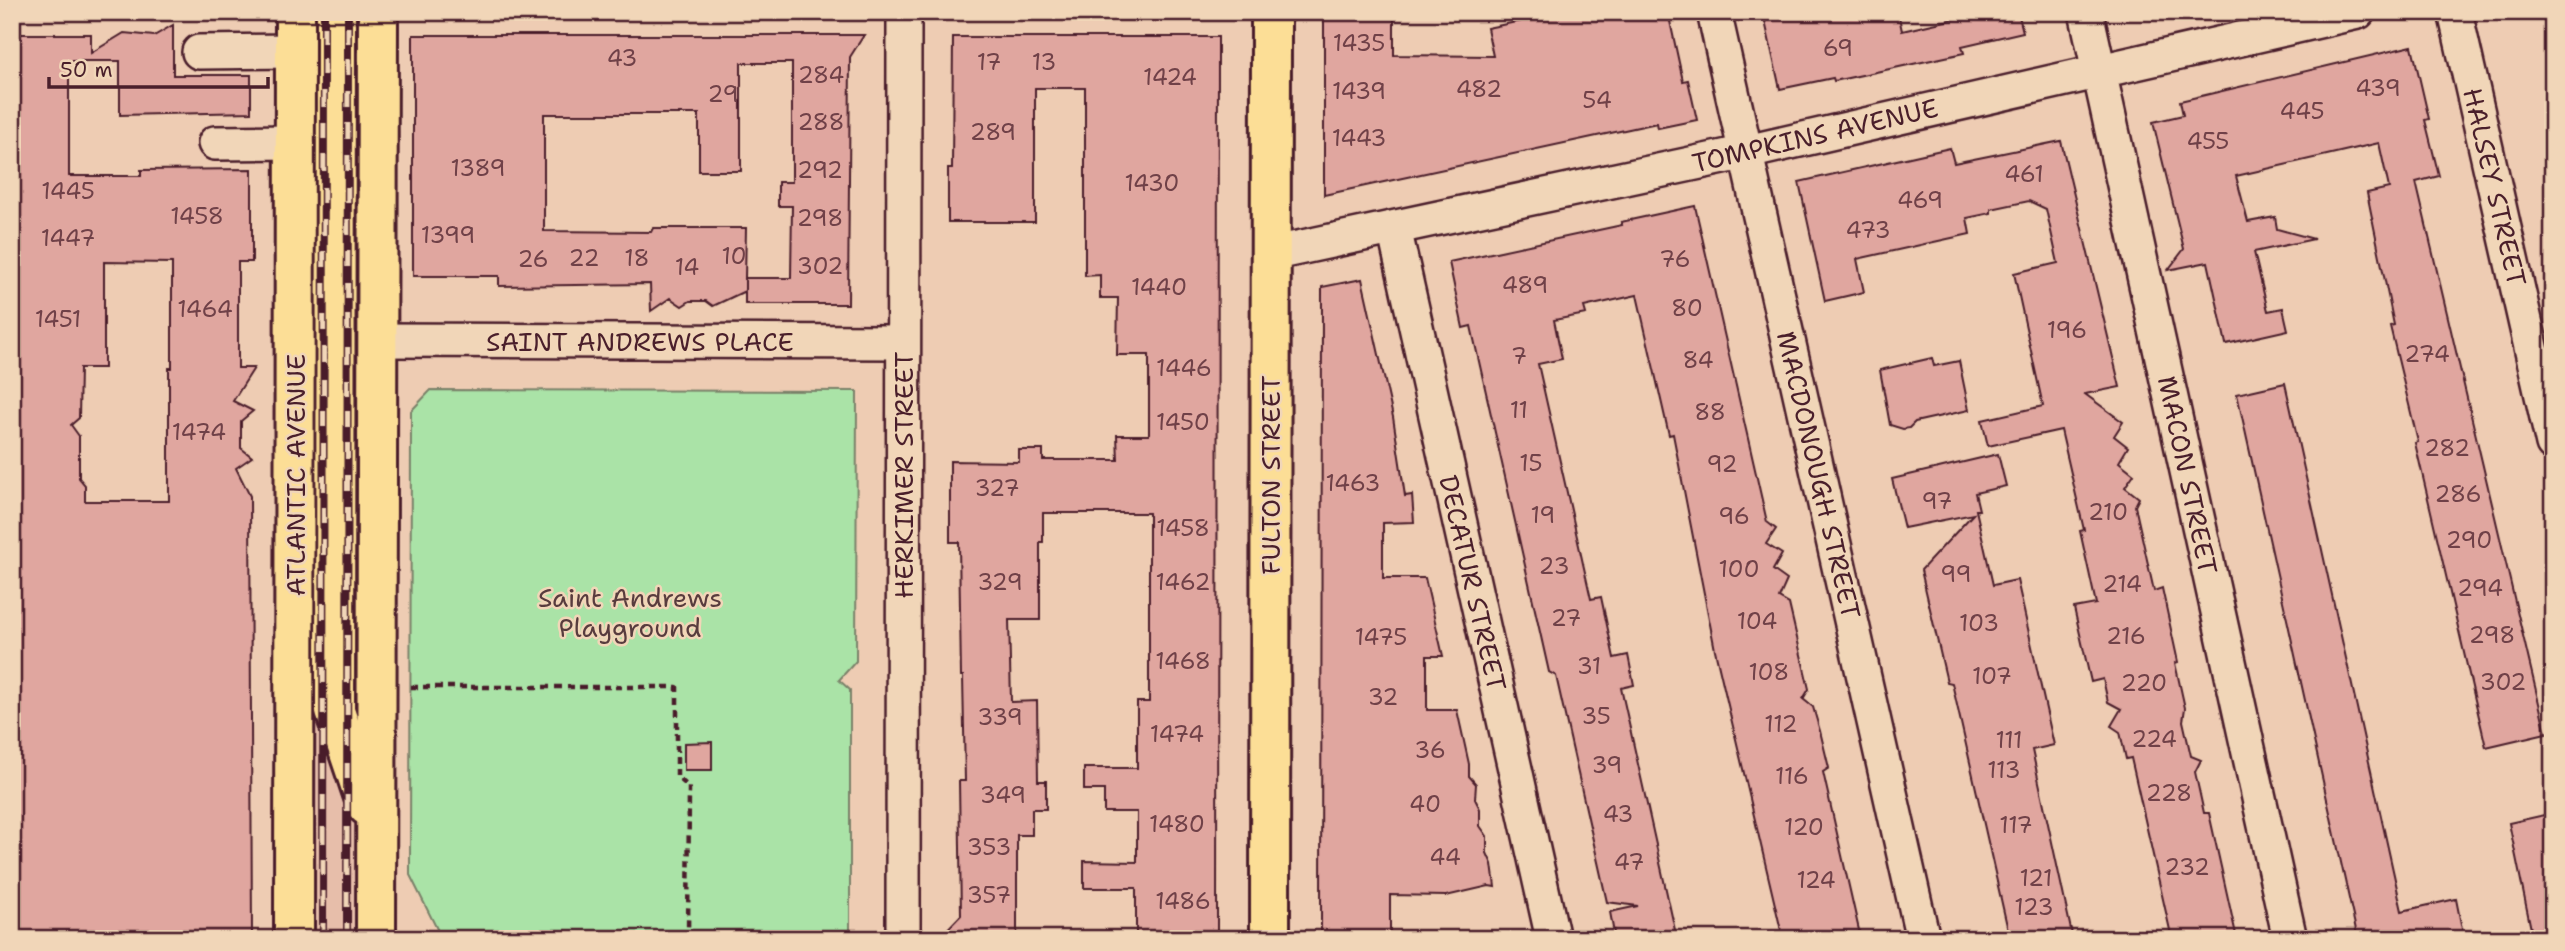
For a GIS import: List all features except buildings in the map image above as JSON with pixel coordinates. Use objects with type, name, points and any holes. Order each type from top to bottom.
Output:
[{"type":"main road","name":"ATLANTIC AVENUE","points":[[294,939],[295,12]]},
{"type":"main road","points":[[336,12],[335,711],[377,836]]},
{"type":"main road","points":[[376,939],[378,12]]},
{"type":"main road","name":"FULTON STREET","points":[[1270,939],[1271,12]]},
{"type":"street","name":"HERKIMER STREET","points":[[903,939],[904,12]]},
{"type":"street","name":"MACDONOUGH STREET","points":[[1714,12],[1923,939]]},
{"type":"street","name":"MACON STREET","points":[[2086,12],[2290,939]]},
{"type":"street","name":"TOMPKINS AVENUE","points":[[1270,254],[1746,152],[2358,12]]},
{"type":"street","name":"HALSEY STREET","points":[[2455,12],[2553,444]]},
{"type":"street","points":[[199,52],[295,51]]},
{"type":"street","points":[[215,142],[295,142]]},
{"type":"street","name":"DECATUR STREET","points":[[1394,228],[1553,939]]},
{"type":"street","points":[[295,256],[336,256]]},
{"type":"street","name":"SAINT ANDREWS PLACE","points":[[377,340],[903,342]]},
{"type":"path","points":[[404,687],[677,687],[677,777],[689,787],[688,939]]},
{"type":"shaded area","points":[[307,12],[358,12],[356,939],[307,939]]},
{"type":"green space","name":"Saint Andrews Playground","points":[[431,390],[857,391],[856,661],[839,680],[850,690],[850,939],[442,939],[410,875],[411,411]]},
{"type":"railway","points":[[323,939],[324,12]]},
{"type":"railway","points":[[347,939],[348,12]]}]
